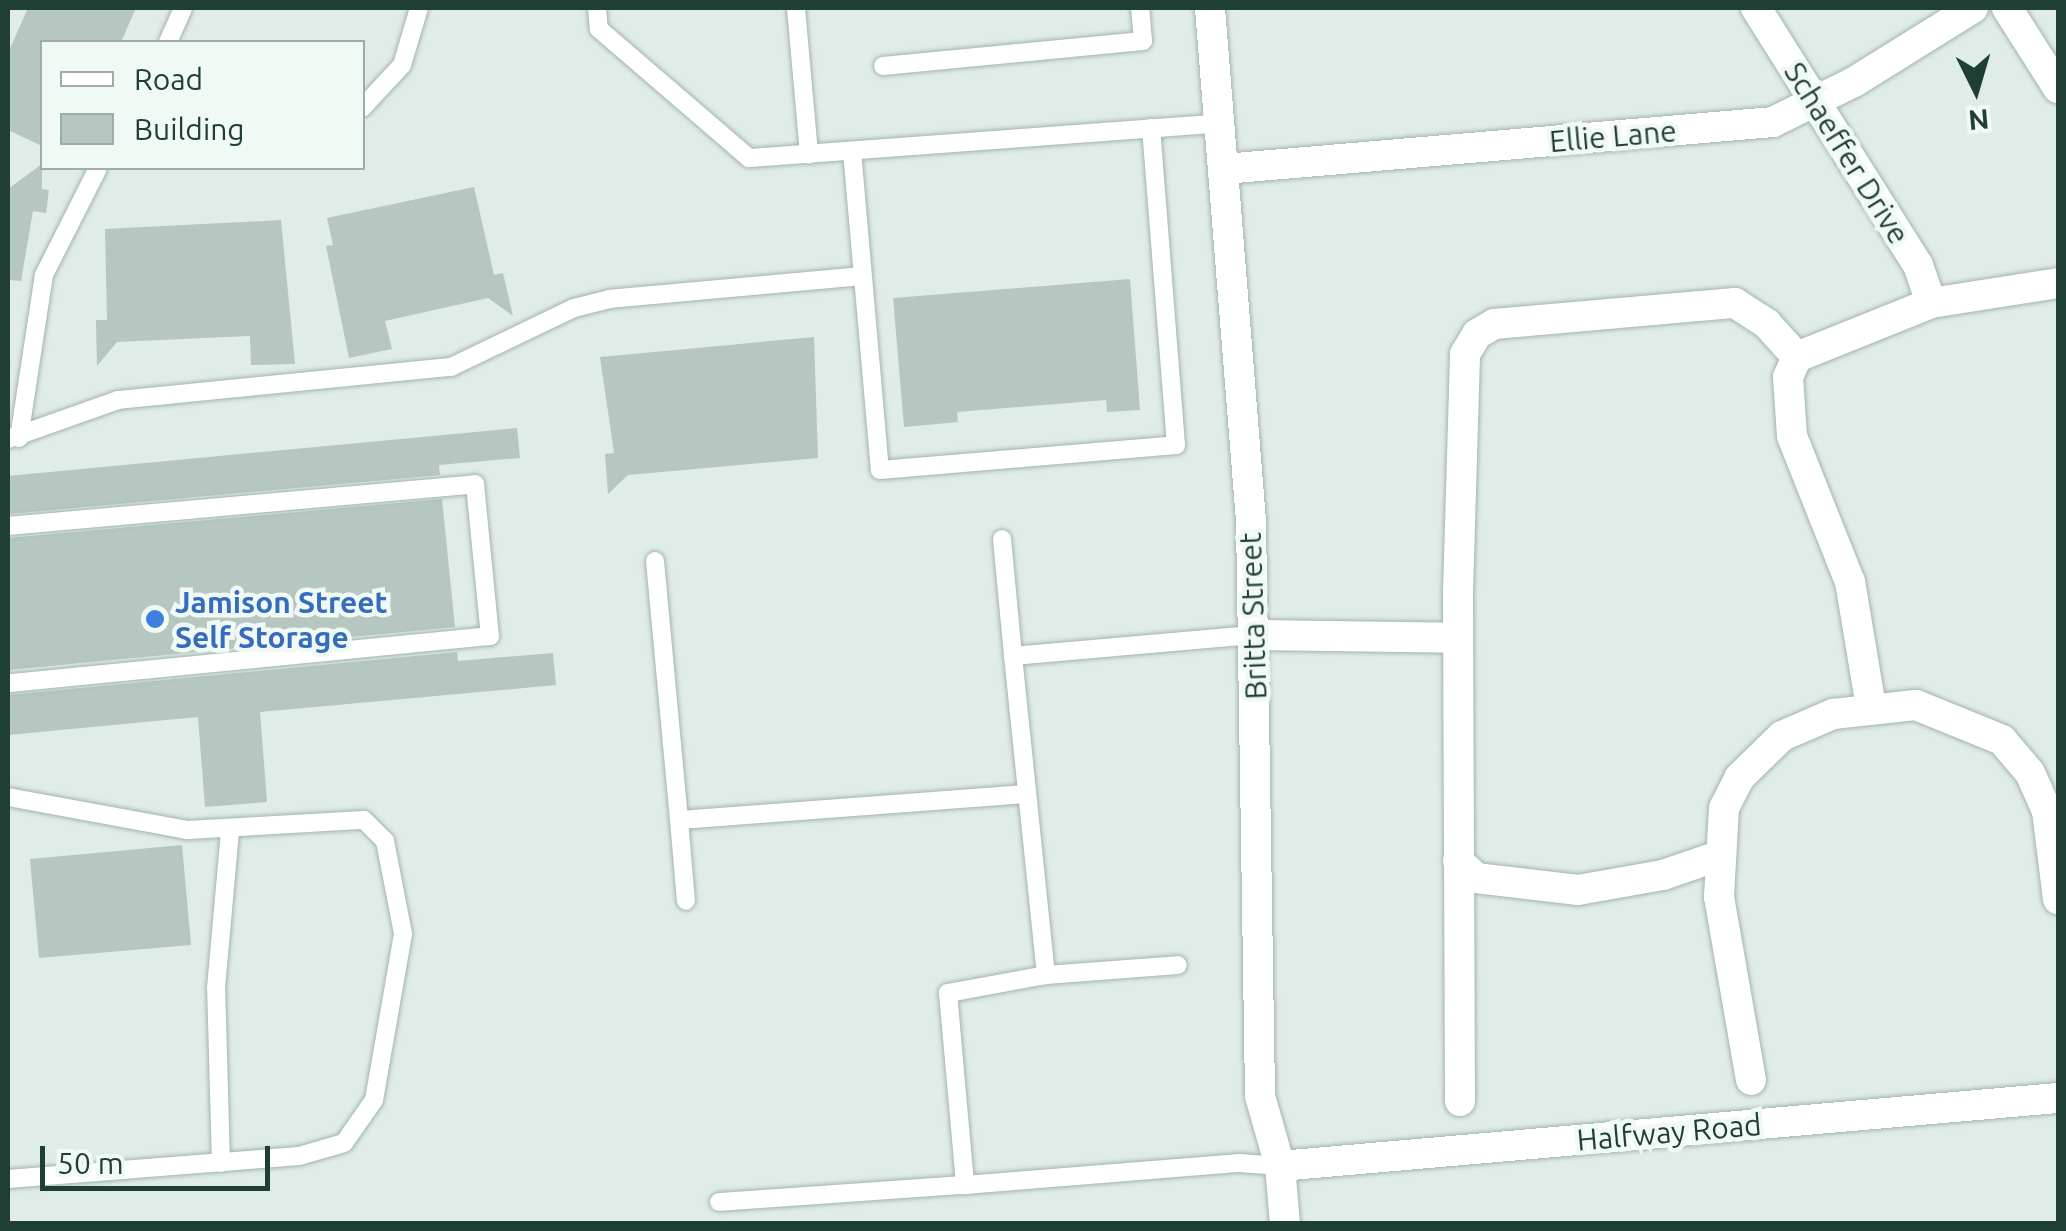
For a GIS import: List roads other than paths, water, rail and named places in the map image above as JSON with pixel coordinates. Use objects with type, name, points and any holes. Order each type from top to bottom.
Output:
[{"type":"street","name":"Britta Street","points":[[1210,8],[1255,635],[1260,1096],[1280,1166],[1284,1224]]},
{"type":"street","name":"Schaeffer Drive","points":[[1756,8],[1918,265],[1931,302]]},
{"type":"street","name":"Ellie Lane","points":[[1224,169],[1773,122],[1973,8]]},
{"type":"street","points":[[2007,8],[2058,88]]},
{"type":"street","points":[[1797,358],[1931,302],[2058,282]]},
{"type":"street","points":[[1460,1101],[1460,374],[1478,334],[1494,324],[1735,303],[1767,324],[1797,358]]},
{"type":"street","points":[[1797,358],[1785,398],[1792,436],[1850,582],[1871,707]]},
{"type":"street","points":[[1255,635],[1458,638]]},
{"type":"street","points":[[1751,1080],[1719,898],[1724,808],[1759,754],[1806,724],[1871,707],[1916,705],[2002,740],[2030,773],[2046,811],[2058,882]]},
{"type":"street","points":[[1458,861],[1488,880],[1578,890],[1663,875],[1722,855]]},
{"type":"street","name":"Halfway Road","points":[[1280,1166],[2058,1098]]},
{"type":"lane","points":[[169,40],[183,8]]},
{"type":"lane","points":[[365,105],[402,64],[419,8]]},
{"type":"lane","points":[[597,8],[599,29],[749,158],[1220,123]]},
{"type":"lane","points":[[796,8],[809,154]]},
{"type":"lane","points":[[883,66],[1144,41],[1140,8]]},
{"type":"lane","points":[[852,151],[880,470],[1176,445],[1151,128]]},
{"type":"lane","points":[[13,438],[44,275],[97,170]]},
{"type":"lane","points":[[13,438],[118,400],[451,367],[574,308],[609,298],[862,276]]},
{"type":"lane","points":[[8,526],[476,484],[490,636],[8,683]]},
{"type":"lane","points":[[1002,539],[1046,975]]},
{"type":"lane","points":[[655,561],[686,902]]},
{"type":"lane","points":[[1012,656],[1255,635]]},
{"type":"lane","points":[[679,820],[1027,794]]},
{"type":"lane","points":[[8,797],[230,832],[364,820],[384,841],[404,934],[374,1100],[344,1142],[299,1156],[8,1179]]},
{"type":"lane","points":[[221,1162],[216,988],[230,832]]},
{"type":"lane","points":[[965,1185],[948,993],[1046,975],[1178,965]]},
{"type":"lane","points":[[718,1202],[1240,1163],[1280,1166]]},
{"type":"place","name":"Jamison Street Self Storage","points":[[155,619]]}]
